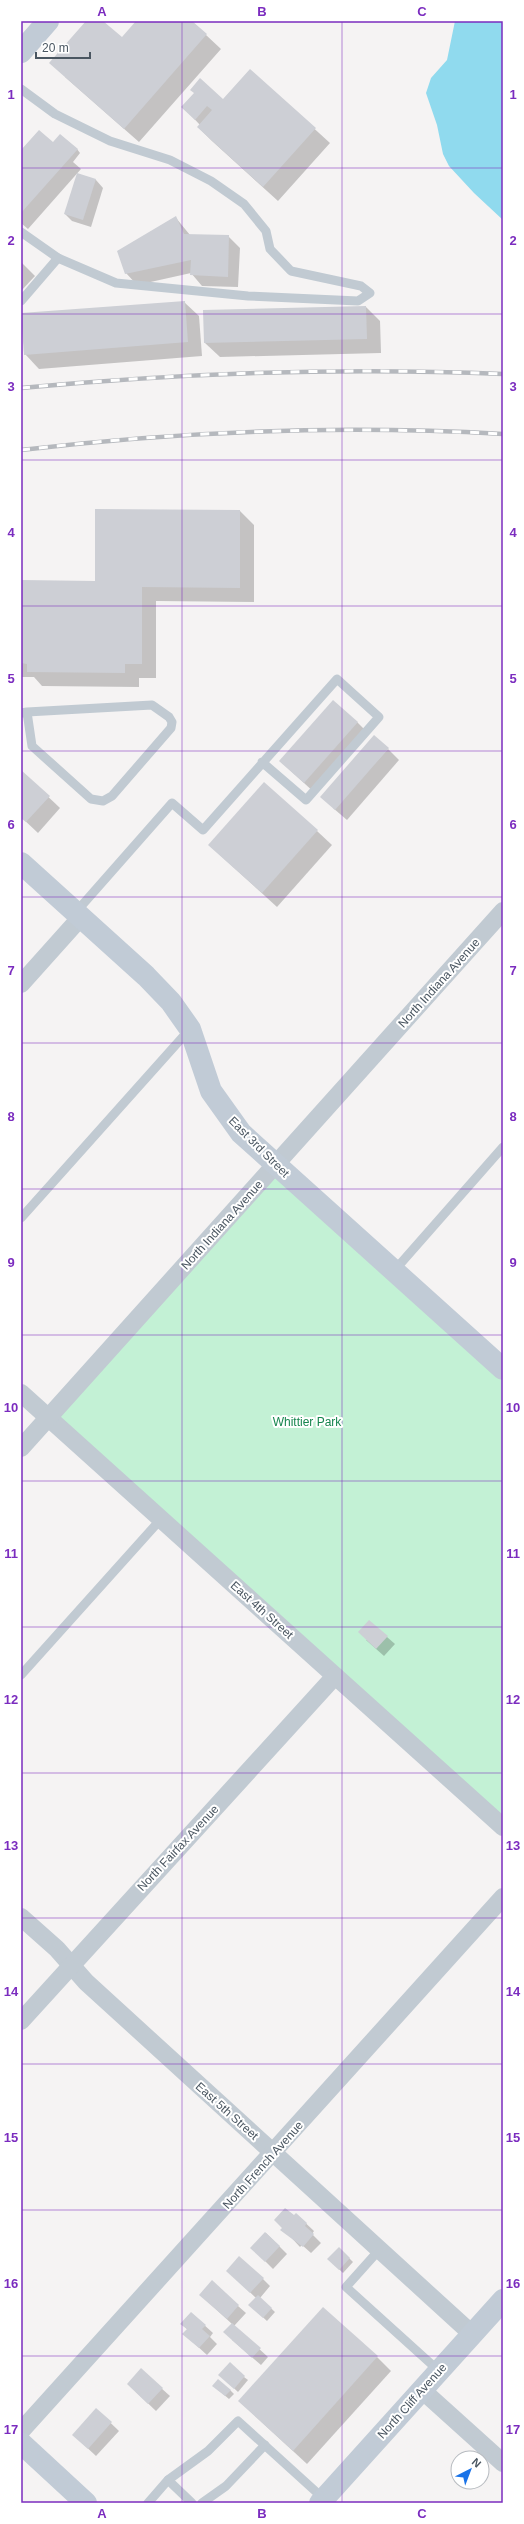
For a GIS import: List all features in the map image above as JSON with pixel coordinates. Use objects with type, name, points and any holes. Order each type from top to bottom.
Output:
[{"type":"street","points":[[21,52],[48,21]]},
{"type":"street","name":"East 3rd Street","points":[[21,863],[172,1002],[190,1029],[206,1077],[218,1104],[241,1132],[503,1369]]},
{"type":"street","name":"North Indiana Avenue","points":[[21,1448],[503,911]]},
{"type":"street","points":[[21,984],[78,914]]},
{"type":"street","name":"East 4th Street","points":[[21,1393],[503,1827]]},
{"type":"street","name":"North Fairfax Avenue","points":[[21,2021],[70,1965],[335,1676]]},
{"type":"street","name":"North French Avenue","points":[[21,2431],[274,2153],[503,1897]]},
{"type":"street","name":"East 5th Street","points":[[21,1917],[86,1982],[472,2334]]},
{"type":"street","name":"North Cliff Avenue","points":[[322,2501],[503,2300]]},
{"type":"street","points":[[422,2390],[503,2463]]},
{"type":"street","points":[[21,2443],[86,2503]]},
{"type":"lane","points":[[21,89],[55,114],[110,141],[170,160],[212,181],[244,204],[266,231],[270,249],[291,271],[361,286],[370,292],[358,301],[248,296],[116,283],[58,258],[21,232]]},
{"type":"lane","points":[[21,301],[58,258]]},
{"type":"lane","points":[[78,914],[172,803],[203,830],[262,762],[337,679],[380,717],[306,800],[262,762]]},
{"type":"lane","points":[[152,705],[169,716],[172,722],[171,728],[112,796],[103,801],[91,799],[32,746],[24,712],[152,705]]},
{"type":"lane","points":[[21,1218],[190,1029]]},
{"type":"lane","points":[[394,1271],[503,1147]]},
{"type":"lane","points":[[21,1676],[161,1519]]},
{"type":"lane","points":[[380,2249],[346,2287],[439,2371]]},
{"type":"lane","points":[[148,2503],[168,2480],[208,2452],[238,2421],[265,2445],[322,2501]]},
{"type":"lane","points":[[202,2503],[226,2486],[265,2445]]},
{"type":"lane","points":[[168,2480],[192,2503]]},
{"type":"green space","name":"Whittier Park","points":[[276,1165],[503,1368],[503,1827],[48,1418]]},
{"type":"water","points":[[455,21],[503,21],[503,220],[474,193],[449,166],[443,154],[437,125],[426,93],[431,78],[447,60]]},
{"type":"building","points":[[86,21],[103,21],[122,37],[136,21],[192,21],[207,34],[124,129],[49,63]]},
{"type":"building","points":[[250,69],[316,128],[263,187],[197,127],[212,110],[207,106],[195,120],[181,107],[194,93],[190,90],[200,78],[223,99]]},
{"type":"building","points":[[39,130],[53,142],[60,134],[78,149],[21,213],[21,150]]},
{"type":"building","points":[[77,173],[96,179],[83,220],[64,214]]},
{"type":"building","points":[[176,216],[184,234],[229,235],[228,277],[190,275],[191,260],[125,274],[117,251]]},
{"type":"building","points":[[185,301],[188,342],[24,355],[21,313]]},
{"type":"building","points":[[366,306],[367,339],[204,343],[203,310]]},
{"type":"building","points":[[95,509],[240,510],[240,588],[142,587],[142,664],[125,664],[125,673],[27,672],[27,664],[21,663],[21,580],[95,581]]},
{"type":"building","points":[[333,700],[358,722],[304,783],[279,761]]},
{"type":"building","points":[[374,735],[389,748],[335,810],[320,797]]},
{"type":"building","points":[[21,770],[50,796],[26,822],[21,818]]},
{"type":"building","points":[[264,782],[318,830],[262,893],[208,845]]},
{"type":"building","points":[[369,1620],[388,1636],[376,1649],[358,1632]]},
{"type":"building","points":[[285,2208],[294,2215],[296,2213],[307,2223],[305,2226],[314,2234],[303,2247],[280,2230],[282,2228],[274,2220]]},
{"type":"building","points":[[265,2232],[280,2246],[265,2262],[250,2248]]},
{"type":"building","points":[[339,2247],[350,2258],[339,2270],[327,2259]]},
{"type":"building","points":[[239,2256],[264,2278],[250,2293],[226,2271]]},
{"type":"building","points":[[212,2280],[239,2305],[227,2319],[199,2295]]},
{"type":"building","points":[[258,2295],[272,2308],[263,2318],[248,2305]]},
{"type":"building","points":[[323,2307],[378,2356],[293,2451],[238,2401]]},
{"type":"building","points":[[191,2312],[206,2325],[202,2329],[210,2336],[199,2348],[182,2334],[187,2329],[180,2324]]},
{"type":"building","points":[[232,2323],[261,2348],[252,2358],[223,2332]]},
{"type":"building","points":[[230,2362],[245,2376],[234,2389],[218,2375]]},
{"type":"building","points":[[141,2368],[163,2388],[148,2404],[127,2384]]},
{"type":"building","points":[[218,2379],[231,2390],[225,2396],[212,2386]]},
{"type":"building","points":[[96,2408],[112,2422],[88,2449],[72,2435]]},
{"type":"railway","points":[[21,388],[142,378],[322,371],[503,374]]},
{"type":"railway","points":[[21,450],[141,438],[202,434],[322,430],[443,431],[503,434]]}]
